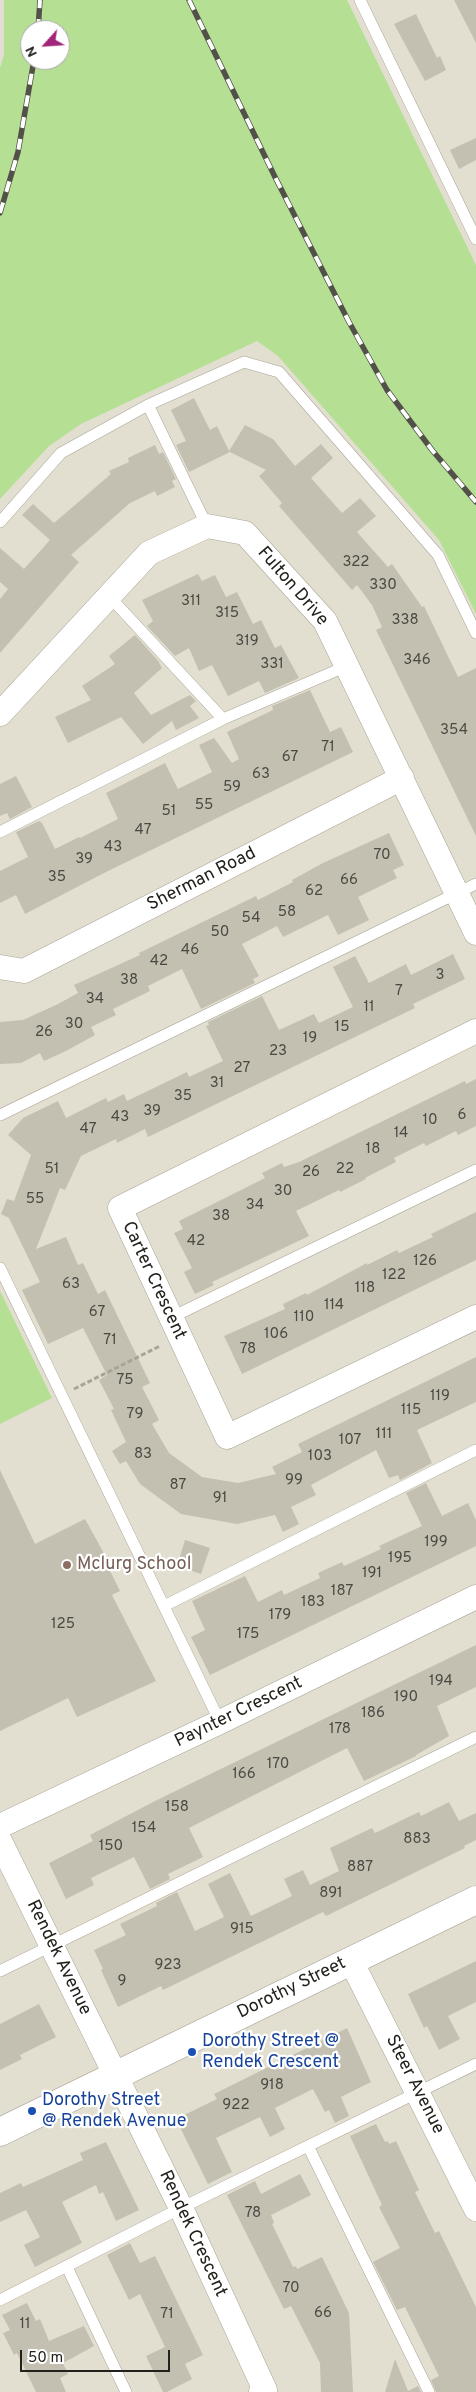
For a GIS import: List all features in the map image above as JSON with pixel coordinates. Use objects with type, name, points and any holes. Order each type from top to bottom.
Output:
[{"type":"street","points":[[0,714],[108,595],[149,553],[207,526]]},
{"type":"street","name":"Fulton Drive","points":[[207,526],[245,533],[325,621],[402,778],[466,889],[476,933]]},
{"type":"street","name":"Sherman Road","points":[[0,967],[24,971],[402,778]]},
{"type":"street","name":"Carter Crescent","points":[[476,1031],[120,1208],[227,1437],[476,1317]]},
{"type":"street","name":"Paynter Crescent","points":[[0,1826],[220,1722],[476,1596]]},
{"type":"street","name":"Rendek Avenue","points":[[0,1841],[116,2075]]},
{"type":"street","name":"Dorothy Street","points":[[0,2132],[476,1900]]},
{"type":"street","name":"Steer Avenue","points":[[351,1961],[476,2209]]},
{"type":"street","name":"Rendek Crescent","points":[[116,2075],[181,2208],[265,2390],[261,2392]]},
{"type":"lane","points":[[360,0],[476,239]]},
{"type":"lane","points":[[0,522],[61,453],[148,405],[244,362],[279,372],[438,555],[476,633]]},
{"type":"lane","points":[[148,405],[207,526]]},
{"type":"lane","points":[[108,595],[223,719]]},
{"type":"lane","points":[[0,832],[223,719],[347,666]]},
{"type":"lane","points":[[0,1114],[466,889]]},
{"type":"lane","points":[[174,1327],[476,1170]]},
{"type":"lane","points":[[0,1268],[220,1722]]},
{"type":"lane","points":[[164,1606],[476,1450]]},
{"type":"lane","points":[[0,1971],[476,1737]]},
{"type":"lane","points":[[0,2300],[181,2208],[476,2064]]},
{"type":"lane","points":[[308,2146],[429,2392]]},
{"type":"lane","points":[[67,2267],[126,2392]]},
{"type":"path","points":[[62,1395],[174,1327]]},
{"type":"green space","points":[[4,0],[347,0],[476,265],[476,614],[439,540],[278,356],[257,341],[81,424],[49,446],[0,499],[0,68],[4,55]]},
{"type":"green space","points":[[0,1291],[52,1398],[0,1424]]},
{"type":"building","points":[[454,0],[476,0],[476,43]]},
{"type":"building","points":[[416,14],[437,58],[440,56],[446,70],[425,81],[394,24]]},
{"type":"building","points":[[476,138],[476,160],[459,169],[450,150]]},
{"type":"building","points":[[194,398],[210,430],[217,426],[229,451],[245,425],[273,439],[295,466],[321,444],[333,458],[311,478],[342,513],[360,498],[376,516],[357,532],[388,567],[392,564],[422,607],[424,606],[458,677],[476,668],[476,836],[376,630],[382,627],[372,605],[357,585],[352,590],[279,506],[282,503],[259,476],[266,470],[230,452],[189,472],[176,445],[186,441],[171,410]]},
{"type":"building","points":[[155,445],[159,454],[163,452],[176,479],[172,481],[175,487],[157,496],[155,491],[130,503],[71,555],[79,562],[0,653],[0,599],[8,589],[0,582],[0,548],[24,569],[50,540],[22,515],[33,504],[54,523],[111,474],[109,471],[129,462],[128,458]]},
{"type":"building","points":[[198,574],[202,581],[215,575],[226,597],[237,592],[253,624],[261,620],[275,648],[281,645],[299,678],[265,693],[259,681],[228,696],[212,665],[199,671],[189,648],[175,656],[147,626],[153,621],[142,600]]},
{"type":"building","points":[[135,635],[160,663],[162,668],[134,693],[151,715],[190,695],[196,701],[190,706],[199,718],[176,730],[172,721],[143,744],[121,717],[68,743],[55,717],[91,700],[82,686],[115,664],[109,656]]},
{"type":"building","points":[[310,690],[330,732],[341,727],[353,752],[106,872],[25,914],[16,895],[0,903],[0,871],[28,857],[16,832],[39,821],[42,823],[55,849],[80,838],[118,819],[106,793],[165,763],[178,789],[212,772],[199,745],[214,738],[232,763],[239,759],[227,732],[273,710],[272,706]]},
{"type":"building","points":[[16,776],[32,807],[10,819],[7,813],[0,816],[0,784]]},
{"type":"building","points":[[389,833],[404,865],[393,870],[397,878],[358,897],[369,920],[338,935],[328,915],[283,937],[277,926],[242,944],[259,976],[253,979],[255,983],[201,1009],[182,969],[148,986],[150,991],[113,1009],[116,1015],[91,1027],[95,1035],[66,1051],[44,1061],[40,1053],[21,1063],[0,1064],[0,1022],[23,1020],[58,1004],[78,993],[74,985],[140,955],[139,953],[256,896],[258,900],[293,882],[292,880],[323,863]]},
{"type":"building","points":[[453,954],[465,979],[413,1004],[415,1008],[148,1137],[145,1129],[117,1143],[116,1139],[81,1156],[65,1190],[60,1188],[36,1249],[66,1237],[78,1265],[83,1263],[98,1294],[105,1290],[150,1383],[142,1387],[159,1420],[152,1424],[169,1453],[202,1477],[238,1483],[276,1474],[272,1467],[302,1452],[298,1444],[476,1357],[476,1402],[417,1430],[432,1463],[419,1470],[400,1480],[398,1475],[389,1478],[376,1450],[311,1485],[316,1495],[291,1507],[299,1524],[283,1532],[275,1515],[237,1524],[181,1514],[140,1484],[126,1461],[120,1464],[112,1451],[126,1442],[111,1410],[114,1409],[99,1380],[107,1375],[83,1328],[48,1344],[22,1290],[40,1282],[9,1218],[1,1214],[7,1199],[14,1201],[31,1155],[8,1135],[23,1118],[58,1101],[66,1118],[106,1098],[108,1102],[124,1094],[127,1101],[187,1072],[189,1077],[223,1061],[206,1026],[209,1025],[208,1022],[262,996],[279,1030],[314,1014],[319,1023],[353,1007],[333,967],[355,956],[369,983],[406,964],[411,975]]},
{"type":"building","points":[[476,1079],[476,1126],[458,1135],[456,1131],[426,1146],[424,1143],[394,1158],[396,1162],[366,1179],[296,1211],[309,1236],[212,1282],[214,1285],[195,1294],[184,1272],[192,1268],[174,1233],[183,1229],[179,1221],[265,1178],[262,1173],[282,1163],[284,1167],[299,1162],[465,1081],[466,1084]]},
{"type":"building","points":[[476,1212],[476,1260],[242,1374],[224,1336],[285,1309],[283,1304],[306,1293],[307,1295],[367,1263],[367,1265],[397,1250],[399,1253],[433,1237],[431,1234]]},
{"type":"building","points":[[0,1470],[35,1544],[85,1519],[106,1557],[104,1559],[120,1591],[112,1595],[156,1681],[77,1717],[68,1698],[0,1731]]},
{"type":"building","points":[[426,1483],[442,1516],[468,1503],[476,1520],[476,1546],[210,1675],[191,1637],[205,1630],[192,1601],[245,1576],[258,1602],[282,1590],[284,1595],[320,1578],[318,1573],[342,1562],[344,1566],[381,1549],[379,1546],[422,1526],[406,1493]]},
{"type":"building","points":[[185,1540],[210,1548],[201,1574],[177,1566]]},
{"type":"building","points":[[476,1645],[476,1687],[437,1706],[449,1736],[416,1756],[364,1781],[347,1748],[189,1828],[203,1857],[168,1874],[170,1879],[150,1889],[134,1857],[91,1878],[94,1885],[66,1899],[49,1863],[93,1841],[90,1835],[159,1799]]},
{"type":"building","points":[[449,1802],[459,1821],[476,1813],[476,1840],[464,1846],[465,1848],[326,1916],[323,1912],[163,1990],[161,1986],[118,2007],[94,1950],[126,1935],[120,1924],[157,1906],[156,1903],[177,1892],[195,1931],[224,1917],[208,1884],[230,1873],[251,1916],[292,1896],[284,1879],[303,1870],[310,1885],[339,1871],[330,1848],[372,1828],[375,1833],[419,1812],[421,1816]]},
{"type":"building","points":[[476,1961],[476,2002],[448,2016],[460,2039],[439,2050],[427,2026],[424,2028],[408,1994]]},
{"type":"building","points":[[39,2004],[56,2037],[20,2055],[22,2059],[0,2070],[0,2024]]},
{"type":"building","points":[[347,2028],[371,2082],[341,2097],[349,2116],[335,2123],[329,2110],[325,2112],[313,2089],[275,2108],[285,2129],[270,2137],[260,2117],[216,2138],[232,2172],[208,2184],[176,2119],[217,2099],[214,2094]]},
{"type":"building","points":[[376,2124],[385,2142],[388,2141],[389,2144],[396,2141],[419,2190],[415,2192],[435,2233],[439,2231],[476,2307],[476,2392],[436,2392],[431,2380],[439,2376],[405,2307],[397,2310],[373,2262],[400,2248],[379,2207],[382,2205],[350,2136]]},
{"type":"building","points":[[106,2142],[139,2210],[116,2221],[103,2192],[99,2194],[96,2185],[62,2202],[82,2243],[35,2267],[24,2245],[40,2237],[26,2210],[0,2222],[0,2193],[21,2183],[23,2187],[83,2160],[80,2153]]},
{"type":"building","points":[[300,2174],[311,2195],[271,2215],[274,2223],[272,2224],[293,2267],[296,2266],[297,2269],[322,2257],[349,2313],[353,2392],[321,2392],[320,2363],[291,2306],[284,2309],[227,2195],[255,2181],[261,2194]]},
{"type":"building","points":[[130,2243],[140,2263],[155,2256],[203,2355],[185,2364],[192,2379],[167,2392],[163,2392],[146,2356],[165,2347],[140,2294],[129,2300],[107,2255]]},
{"type":"building","points":[[27,2303],[36,2321],[40,2319],[49,2341],[84,2326],[94,2346],[63,2363],[68,2374],[60,2378],[66,2392],[36,2392],[17,2353],[14,2355],[3,2333],[10,2330],[2,2315]]},
{"type":"building","points":[[395,2359],[408,2391],[418,2386],[421,2392],[385,2392]]},
{"type":"railway","points":[[39,20],[40,0]]},
{"type":"railway","points":[[189,0],[275,177],[349,322],[387,390],[432,450],[476,502]]},
{"type":"railway","points":[[0,213],[18,152],[32,70]]},
{"type":"place","name":"Mclurg School","points":[[67,1565]]},
{"type":"place","name":"Dorothy Street @ Rendek Crescent","points":[[192,2052]]},
{"type":"place","name":"Dorothy Street @ Rendek Avenue","points":[[32,2111]]}]
